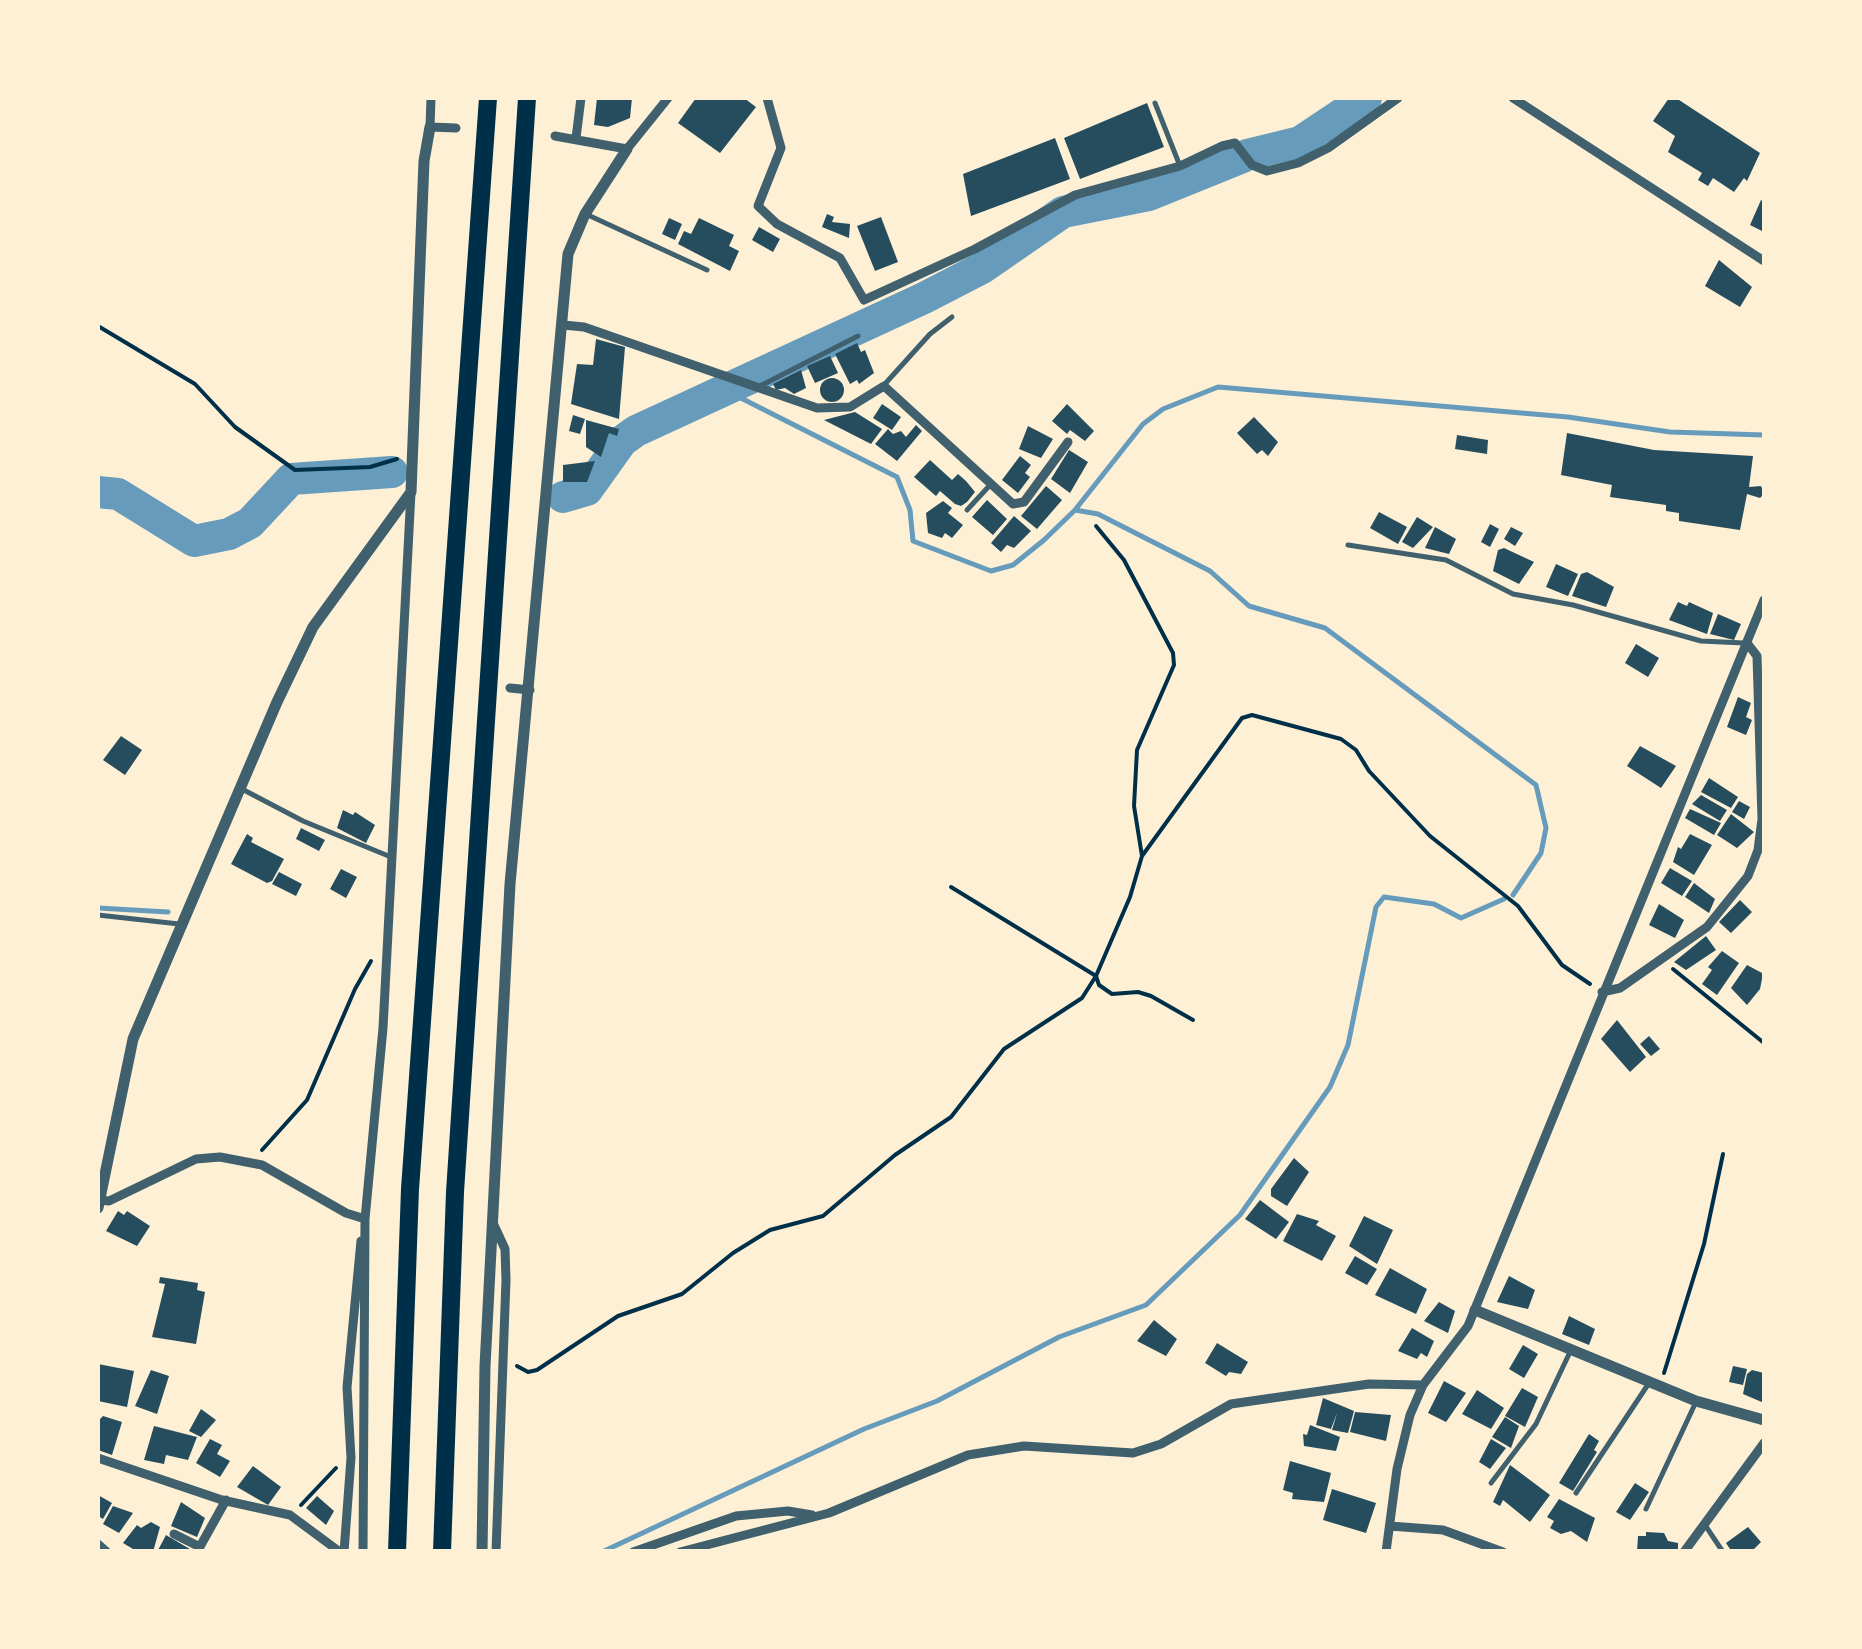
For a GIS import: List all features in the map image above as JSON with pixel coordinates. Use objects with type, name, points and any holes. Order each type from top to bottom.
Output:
[{"type":"highway","points":[[397,1552],[410,1189],[424,952],[488,98]]},
{"type":"highway","points":[[442,1552],[455,1192],[527,98]]},
{"type":"street","points":[[363,1552],[365,1224],[387,942],[412,492],[424,162],[431,98]]},
{"type":"street","points":[[576,138],[581,98]]},
{"type":"street","points":[[482,1552],[510,884],[568,254],[585,214],[627,149],[668,98]]},
{"type":"street","points":[[767,98],[781,148],[758,206],[777,224],[840,258],[864,300],[976,248],[1075,194],[1180,166],[1236,144],[1252,166],[1267,171],[1298,162],[1328,148],[1398,98]]},
{"type":"street","points":[[1513,98],[1764,261]]},
{"type":"street","points":[[430,127],[456,128]]},
{"type":"street","points":[[556,136],[627,149]]},
{"type":"street","points":[[563,325],[584,326],[801,405],[835,408],[859,404],[884,386],[1014,504],[1024,502],[1068,442]]},
{"type":"street","points":[[365,1224],[252,1160],[196,1159],[98,1204],[134,1040],[180,924],[313,627],[412,492]]},
{"type":"street","points":[[1386,1552],[1403,1435],[1423,1385],[1468,1326],[1475,1310],[1764,600]]},
{"type":"street","points":[[1602,992],[1620,988],[1725,910],[1748,876],[1758,850],[1762,819],[1757,656],[1748,643]]},
{"type":"street","points":[[402,678],[415,680]]},
{"type":"street","points":[[510,688],[530,690]]},
{"type":"street","points":[[493,1222],[505,1249],[506,1280],[496,1552]]},
{"type":"street","points":[[342,1552],[351,1458],[347,1387],[356,1276],[365,1224]]},
{"type":"street","points":[[1475,1310],[1696,1401],[1764,1420]]},
{"type":"street","points":[[632,1552],[736,1516],[788,1510],[812,1515],[829,1513],[968,1455],[1024,1446],[1133,1453],[1161,1444],[1231,1404],[1369,1384],[1423,1385]]},
{"type":"street","points":[[1684,1552],[1764,1444]]},
{"type":"street","points":[[98,1458],[302,1520],[342,1552]]},
{"type":"street","points":[[174,1534],[199,1549],[226,1500]]},
{"type":"street","points":[[680,1552],[717,1538],[795,1524],[812,1515]]},
{"type":"street","points":[[1390,1526],[1443,1530],[1503,1552]]},
{"type":"street","points":[[98,1544],[107,1552]]},
{"type":"lane","points":[[1155,103],[1180,166]]},
{"type":"lane","points":[[585,214],[707,270]]},
{"type":"lane","points":[[884,386],[952,317]]},
{"type":"lane","points":[[752,387],[858,336]]},
{"type":"lane","points":[[968,510],[991,484]]},
{"type":"lane","points":[[1348,545],[1446,560],[1514,594],[1573,605],[1650,630],[1701,641],[1748,643]]},
{"type":"lane","points":[[240,788],[302,822],[391,857]]},
{"type":"lane","points":[[98,916],[180,924]]},
{"type":"lane","points":[[1492,1484],[1536,1424],[1571,1350]]},
{"type":"lane","points":[[1576,1493],[1654,1384]]},
{"type":"lane","points":[[1646,1509],[1696,1401]]},
{"type":"lane","points":[[1704,1522],[1723,1552]]},
{"type":"path","points":[[98,326],[195,384],[235,427],[294,470],[370,467],[400,458]]},
{"type":"path","points":[[1096,526],[1124,560],[1173,653],[1174,664],[1137,750],[1134,806],[1142,856]]},
{"type":"path","points":[[517,1364],[518,1370],[538,1370],[618,1316],[682,1294],[733,1253],[770,1230],[834,1209],[895,1155],[951,1118],[1004,1050],[1082,998],[1096,976],[1142,856],[1242,718],[1252,715],[1341,740],[1356,750],[1369,771],[1430,836],[1525,913],[1562,965],[1602,992]]},
{"type":"path","points":[[951,888],[1096,976],[1099,985],[1112,994],[1138,992],[1151,996],[1193,1020]]},
{"type":"path","points":[[252,1160],[307,1100],[355,989],[387,942]]},
{"type":"path","points":[[1661,960],[1764,1043]]},
{"type":"path","points":[[1654,1384],[1690,1298],[1723,1154]]},
{"type":"building","points":[[597,98],[632,98],[630,118],[608,127],[594,125]]},
{"type":"building","points":[[696,98],[744,98],[756,107],[720,153],[678,123]]},
{"type":"building","points":[[1669,98],[1676,98],[1760,153],[1747,181],[1744,178],[1734,192],[1713,178],[1708,186],[1698,180],[1702,173],[1668,152],[1675,136],[1653,121]]},
{"type":"building","points":[[1147,103],[1164,147],[1080,179],[1064,138]]},
{"type":"building","points":[[1055,138],[1070,179],[971,216],[963,174]]},
{"type":"building","points":[[1761,200],[1764,202],[1764,232],[1750,225]]},
{"type":"building","points":[[827,214],[834,217],[832,222],[850,224],[849,238],[822,227]]},
{"type":"building","points":[[881,217],[898,262],[875,271],[857,226]]},
{"type":"building","points":[[669,218],[682,224],[675,240],[662,234]]},
{"type":"building","points":[[699,218],[734,235],[729,246],[739,251],[730,271],[678,244],[684,231],[691,234]]},
{"type":"building","points":[[759,227],[780,239],[773,252],[752,240]]},
{"type":"building","points":[[1719,260],[1752,287],[1740,307],[1705,286]]},
{"type":"building","points":[[596,339],[625,347],[619,419],[571,404],[577,364],[593,365]]},
{"type":"building","points":[[857,343],[861,352],[865,350],[874,373],[859,384],[857,380],[850,384],[835,354]]},
{"type":"building","points":[[830,356],[838,373],[815,383],[807,366]]},
{"type":"building","points":[[801,370],[806,388],[794,394],[785,388],[776,390],[773,384]]},
{"type":"building","points":[[832,378],[844,390],[832,402],[820,390]]},
{"type":"building","points":[[882,404],[901,417],[892,430],[873,418]]},
{"type":"building","points":[[1067,404],[1094,431],[1085,441],[1070,430],[1067,434],[1052,421]]},
{"type":"building","points":[[855,412],[882,429],[871,444],[824,420]]},
{"type":"building","points":[[573,415],[585,419],[580,434],[569,431]]},
{"type":"building","points":[[1254,417],[1278,442],[1268,456],[1262,450],[1257,454],[1237,433]]},
{"type":"building","points":[[586,420],[619,429],[617,436],[609,433],[601,457],[586,447]]},
{"type":"building","points":[[916,425],[922,431],[897,461],[875,444],[888,429],[893,434],[901,431],[906,437]]},
{"type":"building","points":[[1028,426],[1053,439],[1041,458],[1019,449]]},
{"type":"building","points":[[1567,433],[1654,450],[1753,456],[1749,487],[1761,486],[1764,494],[1760,498],[1747,494],[1740,530],[1679,521],[1679,513],[1666,511],[1666,505],[1610,497],[1612,485],[1561,475]]},
{"type":"building","points":[[1457,435],[1488,440],[1487,454],[1455,449]]},
{"type":"building","points":[[1069,450],[1088,462],[1070,493],[1051,479]]},
{"type":"building","points":[[1020,456],[1031,465],[1025,473],[1030,477],[1018,493],[1002,480]]},
{"type":"building","points":[[930,460],[952,480],[958,474],[966,481],[975,492],[967,502],[955,504],[940,491],[936,496],[914,477]]},
{"type":"building","points":[[595,461],[587,482],[563,482],[563,465]]},
{"type":"building","points":[[1046,486],[1062,500],[1037,529],[1021,516]]},
{"type":"building","points":[[987,500],[1007,519],[993,535],[972,517]]},
{"type":"building","points":[[943,501],[952,508],[948,513],[963,525],[952,538],[945,533],[942,538],[928,533],[926,513]]},
{"type":"building","points":[[1379,512],[1407,527],[1398,544],[1370,528]]},
{"type":"building","points":[[1014,516],[1031,531],[1014,548],[1007,545],[1001,552],[991,543]]},
{"type":"building","points":[[1417,517],[1433,527],[1413,548],[1402,542]]},
{"type":"building","points":[[1490,524],[1499,529],[1490,547],[1481,542]]},
{"type":"building","points":[[1435,527],[1456,539],[1449,554],[1425,548]]},
{"type":"building","points":[[1511,527],[1523,533],[1515,546],[1504,539]]},
{"type":"building","points":[[1504,548],[1534,562],[1519,584],[1493,571],[1498,550]]},
{"type":"building","points":[[1556,564],[1578,574],[1568,596],[1546,587]]},
{"type":"building","points":[[1587,572],[1614,587],[1606,607],[1572,596],[1581,574]]},
{"type":"building","points":[[1678,602],[1687,606],[1689,602],[1713,613],[1707,634],[1669,620]]},
{"type":"building","points":[[1718,614],[1741,624],[1734,640],[1710,634]]},
{"type":"building","points":[[1636,644],[1659,658],[1648,677],[1625,663]]},
{"type":"building","points":[[1738,697],[1751,703],[1746,717],[1752,720],[1746,735],[1727,727]]},
{"type":"building","points":[[121,736],[142,750],[125,775],[103,760]]},
{"type":"building","points":[[1640,746],[1676,766],[1661,788],[1627,766]]},
{"type":"building","points":[[1709,778],[1738,797],[1731,808],[1701,792]]},
{"type":"building","points":[[1701,795],[1727,810],[1720,821],[1692,804]]},
{"type":"building","points":[[1739,801],[1750,807],[1744,819],[1732,812]]},
{"type":"building","points":[[1690,809],[1721,823],[1714,835],[1685,818]]},
{"type":"building","points":[[343,810],[353,815],[355,812],[375,825],[366,843],[337,828]]},
{"type":"building","points":[[1731,814],[1754,832],[1737,848],[1717,835]]},
{"type":"building","points":[[301,828],[325,840],[319,851],[296,839]]},
{"type":"building","points":[[247,834],[253,838],[251,842],[284,859],[272,881],[267,883],[231,864]]},
{"type":"building","points":[[1690,834],[1712,845],[1694,875],[1673,862],[1678,847],[1681,849]]},
{"type":"building","points":[[1670,868],[1692,881],[1682,896],[1661,883]]},
{"type":"building","points":[[341,869],[357,877],[346,898],[330,889]]},
{"type":"building","points":[[279,872],[302,884],[296,896],[272,884]]},
{"type":"building","points":[[1694,883],[1715,899],[1709,913],[1685,897]]},
{"type":"building","points":[[1740,900],[1752,912],[1731,933],[1719,922]]},
{"type":"building","points":[[1659,904],[1684,920],[1675,938],[1649,925]]},
{"type":"building","points":[[1706,936],[1716,950],[1686,970],[1674,962]]},
{"type":"building","points":[[1722,951],[1739,963],[1717,995],[1702,984],[1712,970],[1708,967]]},
{"type":"building","points":[[1747,965],[1762,973],[1764,969],[1760,989],[1747,1005],[1731,988]]},
{"type":"building","points":[[1617,1020],[1646,1057],[1630,1072],[1601,1039]]},
{"type":"building","points":[[1649,1036],[1660,1049],[1651,1056],[1640,1044]]},
{"type":"building","points":[[1294,1158],[1309,1172],[1287,1206],[1271,1196],[1271,1189]]},
{"type":"building","points":[[1260,1200],[1289,1222],[1276,1239],[1245,1219]]},
{"type":"building","points":[[118,1211],[124,1215],[127,1211],[150,1226],[137,1246],[106,1231]]},
{"type":"building","points":[[1297,1214],[1319,1221],[1316,1225],[1336,1236],[1322,1261],[1283,1241]]},
{"type":"building","points":[[1364,1216],[1393,1230],[1377,1264],[1349,1246]]},
{"type":"building","points":[[1355,1256],[1377,1269],[1367,1285],[1345,1273]]},
{"type":"building","points":[[1390,1268],[1427,1289],[1416,1314],[1375,1295]]},
{"type":"building","points":[[1509,1276],[1535,1290],[1528,1309],[1497,1302]]},
{"type":"building","points":[[160,1277],[198,1283],[197,1290],[205,1292],[196,1344],[152,1337],[165,1284],[159,1283]]},
{"type":"building","points":[[1439,1302],[1455,1311],[1448,1333],[1424,1321]]},
{"type":"building","points":[[1569,1316],[1595,1329],[1589,1345],[1562,1334]]},
{"type":"building","points":[[1154,1320],[1177,1339],[1166,1356],[1137,1341]]},
{"type":"building","points":[[1412,1328],[1434,1341],[1427,1357],[1421,1353],[1417,1359],[1398,1351]]},
{"type":"building","points":[[1217,1343],[1248,1362],[1241,1374],[1229,1372],[1226,1376],[1205,1363]]},
{"type":"building","points":[[1523,1345],[1538,1354],[1524,1378],[1509,1369]]},
{"type":"building","points":[[98,1364],[134,1371],[127,1407],[98,1401]]},
{"type":"building","points":[[1733,1366],[1747,1369],[1743,1385],[1729,1382]]},
{"type":"building","points":[[151,1370],[169,1376],[157,1414],[135,1406]]},
{"type":"building","points":[[1752,1370],[1764,1373],[1764,1403],[1743,1394],[1747,1374]]},
{"type":"building","points":[[1444,1381],[1466,1393],[1446,1422],[1428,1413]]},
{"type":"building","points":[[1522,1388],[1538,1397],[1525,1427],[1505,1416]]},
{"type":"building","points":[[1477,1390],[1504,1408],[1491,1429],[1462,1414]]},
{"type":"building","points":[[1323,1398],[1354,1411],[1348,1433],[1332,1430],[1337,1413],[1331,1429],[1316,1425]]},
{"type":"building","points":[[201,1409],[216,1420],[201,1437],[189,1431]]},
{"type":"building","points":[[1355,1412],[1391,1415],[1386,1441],[1350,1432]]},
{"type":"building","points":[[103,1416],[122,1422],[112,1455],[98,1450],[98,1421]]},
{"type":"building","points":[[1505,1417],[1519,1426],[1511,1448],[1492,1437]]},
{"type":"building","points":[[1310,1425],[1340,1437],[1336,1451],[1304,1446],[1303,1434],[1307,1435]]},
{"type":"building","points":[[154,1426],[197,1437],[188,1460],[166,1455],[164,1464],[144,1460]]},
{"type":"building","points":[[1589,1434],[1599,1441],[1594,1450],[1597,1452],[1573,1491],[1559,1483]]},
{"type":"building","points":[[210,1439],[222,1445],[217,1454],[230,1461],[220,1477],[196,1463]]},
{"type":"building","points":[[1491,1439],[1506,1448],[1490,1469],[1479,1462]]},
{"type":"building","points":[[1290,1461],[1331,1473],[1324,1502],[1292,1499],[1293,1493],[1283,1490]]},
{"type":"building","points":[[1510,1465],[1550,1495],[1530,1522],[1503,1500],[1500,1506],[1493,1502]]},
{"type":"building","points":[[253,1466],[281,1487],[268,1505],[237,1487]]},
{"type":"building","points":[[1635,1483],[1649,1492],[1630,1520],[1616,1512]]},
{"type":"building","points":[[1332,1489],[1376,1503],[1366,1533],[1323,1520]]},
{"type":"building","points":[[98,1495],[112,1503],[103,1519],[98,1516]]},
{"type":"building","points":[[317,1496],[334,1511],[326,1525],[306,1508]]},
{"type":"building","points":[[1559,1499],[1595,1518],[1587,1542],[1571,1531],[1561,1534],[1550,1528],[1554,1521],[1547,1517]]},
{"type":"building","points":[[181,1502],[205,1518],[197,1537],[171,1526]]},
{"type":"building","points":[[113,1506],[133,1513],[119,1533],[103,1524]]},
{"type":"building","points":[[151,1522],[160,1527],[153,1552],[138,1552],[123,1543],[137,1525],[141,1528]]},
{"type":"building","points":[[1748,1527],[1761,1542],[1751,1552],[1732,1552],[1726,1543]]},
{"type":"building","points":[[1646,1532],[1664,1533],[1668,1541],[1678,1543],[1678,1550],[1637,1552],[1638,1536],[1646,1536]]},
{"type":"building","points":[[166,1535],[195,1552],[157,1552]]},
{"type":"waterway","points":[[1247,155],[1300,142],[1366,98]]},
{"type":"waterway","points":[[563,497],[587,490],[622,441],[636,431],[924,298],[982,268],[1063,212],[1149,195],[1243,157]]},
{"type":"waterway","points":[[727,391],[897,477],[910,510],[913,541],[991,571],[1013,565],[1044,540],[1075,510],[1143,424],[1163,409],[1218,387],[1568,417],[1670,432],[1764,435]]},
{"type":"waterway","points":[[98,492],[118,494],[194,541],[229,534],[250,523],[291,479],[392,472]]},
{"type":"waterway","points":[[1075,510],[1098,514],[1210,571],[1249,606],[1325,628],[1536,785],[1546,828],[1541,853],[1513,895]]},
{"type":"waterway","points":[[602,1552],[864,1429],[937,1401],[1059,1337],[1146,1305],[1240,1215],[1330,1087],[1348,1045],[1376,907],[1384,897],[1434,904],[1461,918],[1504,899]]},
{"type":"waterway","points":[[98,908],[168,912]]}]
